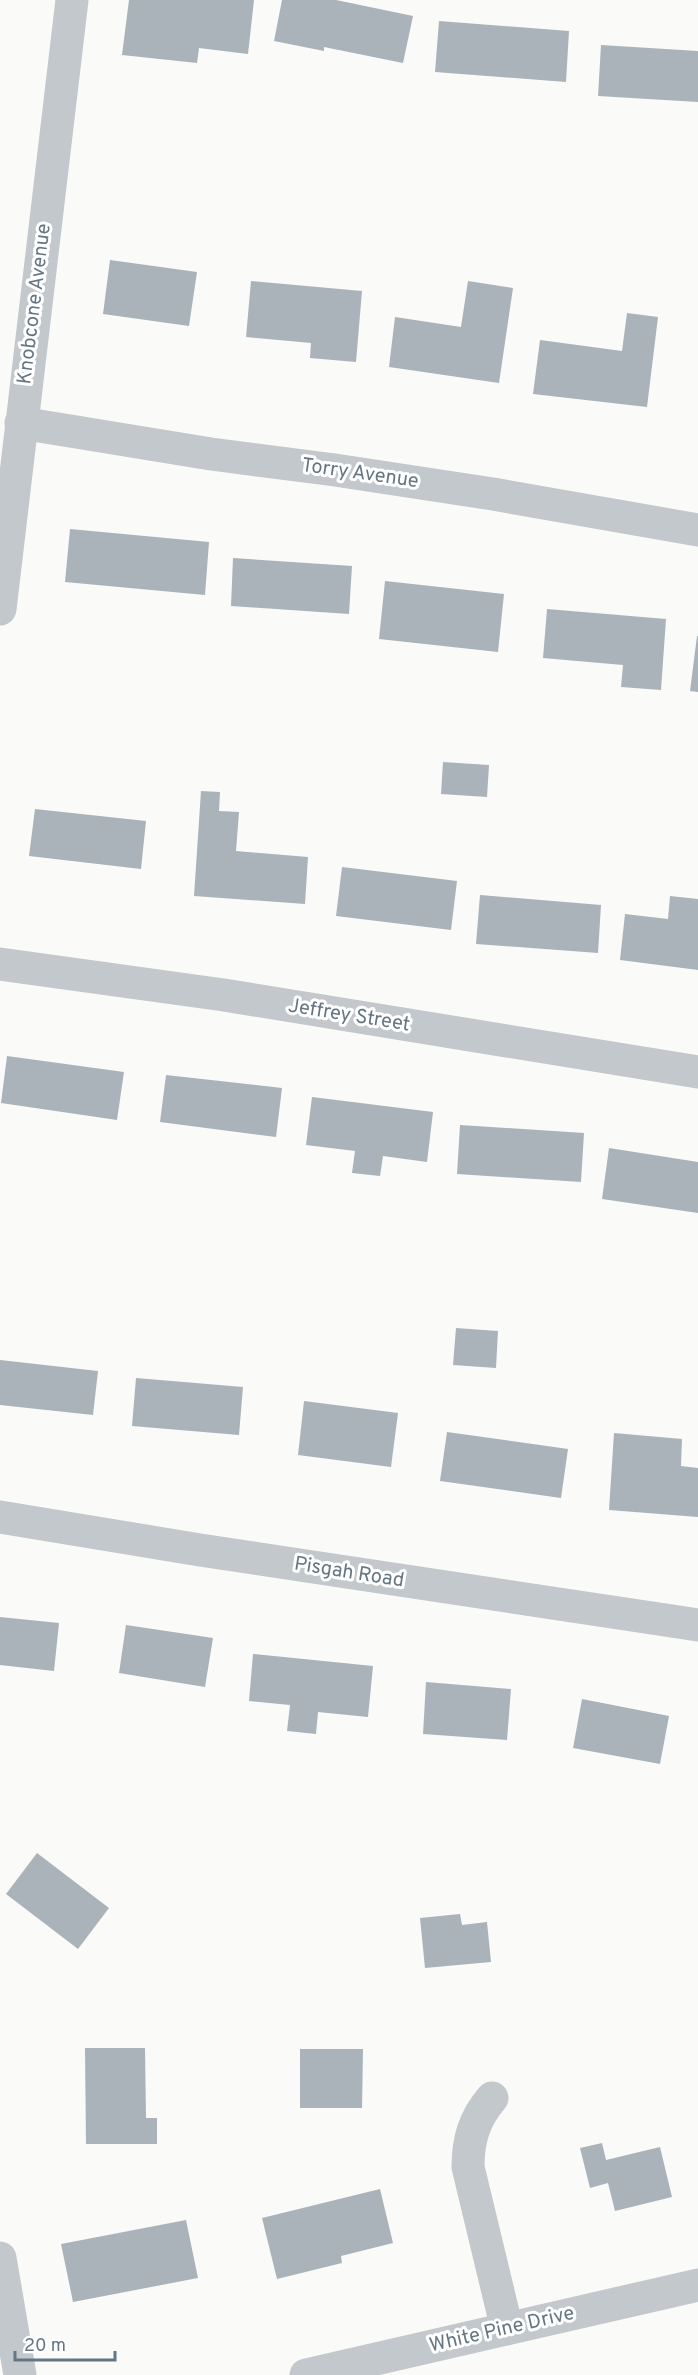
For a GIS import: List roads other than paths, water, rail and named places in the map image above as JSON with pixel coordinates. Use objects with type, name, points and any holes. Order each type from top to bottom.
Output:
[{"type":"street","name":"Knobcone Avenue","points":[[0,609],[72,0]]},
{"type":"street","name":"Torry Avenue","points":[[21,423],[211,454],[493,494],[698,530]]},
{"type":"street","name":"Jeffrey Street","points":[[0,964],[224,995],[698,1072]]},
{"type":"street","name":"Pisgah Road","points":[[0,1517],[200,1550],[698,1625]]},
{"type":"street","points":[[492,2098],[473,2127],[468,2147],[468,2168],[507,2329]]},
{"type":"street","points":[[0,2258],[20,2375]]},
{"type":"street","name":"White Pine Drive","points":[[306,2375],[698,2285]]}]
